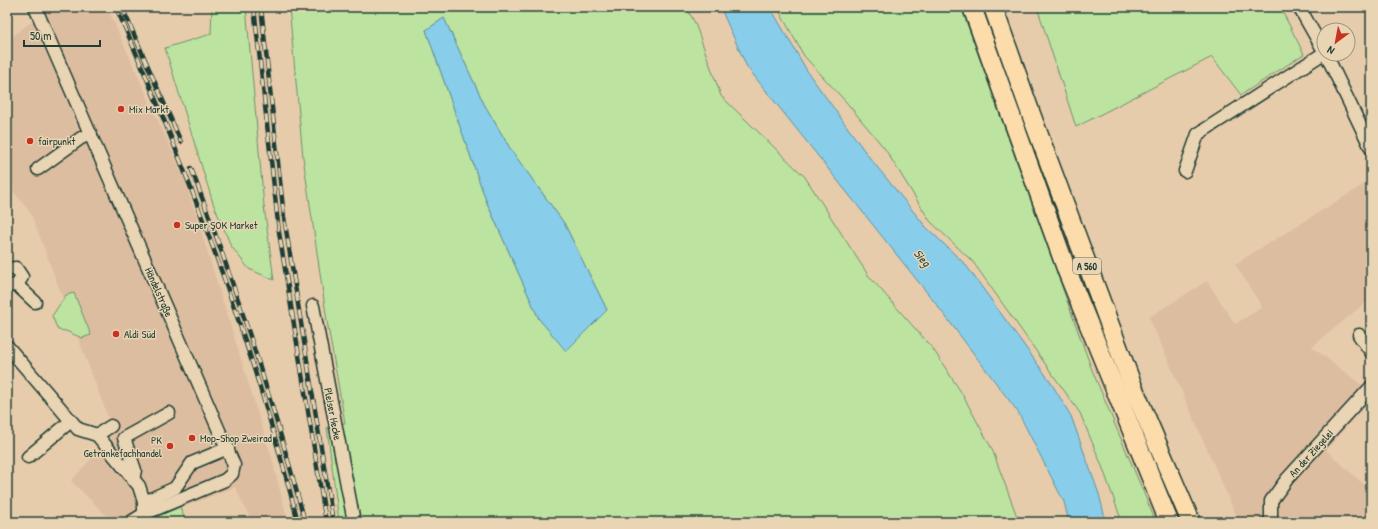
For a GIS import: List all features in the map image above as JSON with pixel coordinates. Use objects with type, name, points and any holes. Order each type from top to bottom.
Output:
[{"type":"highway","name":"A 560","points":[[972,7],[1067,271],[1167,519]]},
{"type":"highway","name":"A 560","points":[[993,7],[1036,129],[1133,387],[1191,522]]},
{"type":"street","points":[[1299,7],[1316,38]]},
{"type":"street","name":"Händelstraße","points":[[37,12],[228,448],[234,470],[228,478],[216,485],[144,508],[131,522]]},
{"type":"street","points":[[1185,171],[1198,134],[1316,58]]},
{"type":"street","points":[[1328,62],[1371,148]]},
{"type":"street","points":[[38,169],[81,138],[91,134]]},
{"type":"street","points":[[7,269],[16,268],[21,273],[21,280],[12,286],[35,302]]},
{"type":"street","name":"Pleiser Hecke","points":[[313,306],[354,522]]},
{"type":"street","points":[[1358,335],[1371,352]]},
{"type":"street","points":[[7,346],[11,360],[42,388],[78,429],[95,433],[97,435],[142,492],[144,508],[175,488],[192,463],[228,448]]},
{"type":"street","points":[[28,358],[43,377],[42,388]]},
{"type":"street","name":"An der Ziegelei","points":[[1271,522],[1271,501],[1287,479],[1369,391]]},
{"type":"street","points":[[133,480],[135,470],[124,438],[169,413]]},
{"type":"street","points":[[28,457],[71,421]]},
{"type":"street","points":[[97,435],[111,426]]},
{"type":"shaded area","points":[[39,7],[107,7],[185,180],[271,455],[288,522],[252,522],[235,487],[145,522],[113,522],[71,481],[114,433],[31,214],[7,183],[7,44],[15,34],[35,19]]},
{"type":"shaded area","points":[[1371,180],[1371,298],[1312,347],[1371,392],[1371,399],[1326,450],[1371,491],[1371,518],[1367,522],[1239,522],[1149,317],[1207,281],[1235,324],[1262,307],[1235,264]]},
{"type":"green space","points":[[212,7],[246,7],[264,206],[274,280],[249,269],[231,246],[213,203],[165,48],[211,34]]},
{"type":"green space","points":[[289,7],[686,7],[695,23],[721,96],[805,177],[868,275],[933,349],[961,392],[992,449],[1019,522],[339,522],[327,427],[345,423],[327,321],[303,157]],"holes":[[[444,18],[484,104],[511,150],[564,223],[607,310],[566,350],[539,319],[487,203],[426,30]]]},
{"type":"green space","points":[[777,7],[961,7],[1092,370],[1156,522],[1122,522],[1102,466],[1080,413],[973,262],[930,221],[885,149],[847,103],[804,56]]},
{"type":"green space","points":[[1037,7],[1280,7],[1304,54],[1241,95],[1212,57],[1076,127]]},
{"type":"green space","points":[[74,293],[91,335],[82,338],[66,331],[58,330],[52,316],[66,295]]},
{"type":"green space","points":[[180,507],[186,522],[151,522],[149,520]]},
{"type":"water","name":"Sieg","points":[[720,7],[770,7],[809,74],[869,157],[926,227],[965,264],[1050,381],[1071,416],[1099,494],[1106,522],[1069,522],[1064,502],[1018,412],[936,304],[747,67]]},
{"type":"water","points":[[444,18],[484,104],[511,150],[564,223],[607,310],[566,351],[539,319],[487,203],[426,30]]},
{"type":"railway","points":[[116,7],[169,133],[218,261],[261,390],[298,522]]},
{"type":"railway","points":[[122,7],[181,142]]},
{"type":"railway","points":[[254,7],[279,232],[326,522]]},
{"type":"railway","points":[[261,7],[284,217],[333,522]]},
{"type":"railway","points":[[191,168],[223,255],[252,344],[280,432],[305,522]]},
{"type":"place","name":"Mix Markt","points":[[121,109]]},
{"type":"place","name":"fairpunkt","points":[[30,141]]},
{"type":"place","name":"Super ŞOK Market","points":[[177,225]]},
{"type":"place","name":"Aldi Süd","points":[[116,334]]},
{"type":"place","name":"Mop-Shop Zweirad","points":[[192,438]]},
{"type":"place","name":"PK Getränkefachhandel","points":[[170,446]]}]
